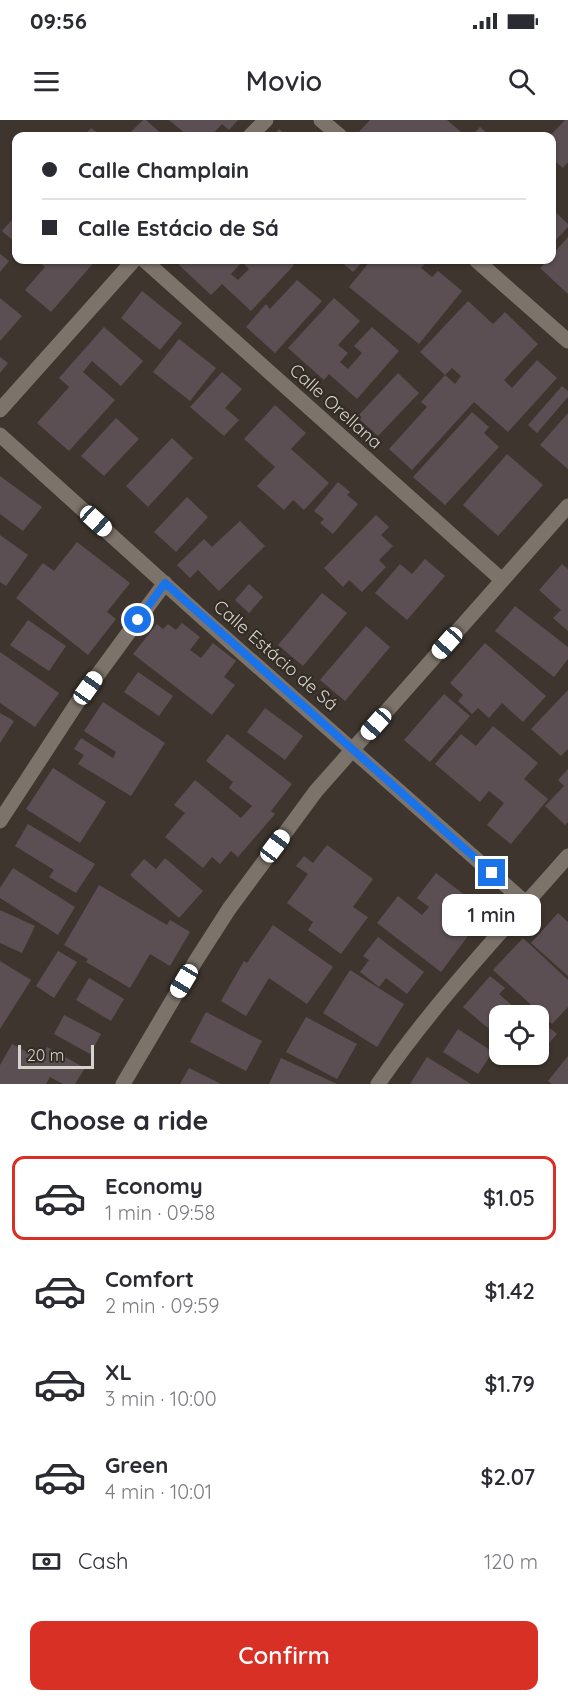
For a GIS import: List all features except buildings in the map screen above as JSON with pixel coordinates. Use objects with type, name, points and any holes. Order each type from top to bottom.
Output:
[{"type":"street","points":[[254,132],[266,120]]},
{"type":"street","points":[[321,120],[335,132]]},
{"type":"street","points":[[0,410],[130,264]]},
{"type":"street","name":"Calle Orellana","points":[[148,264],[502,580]]},
{"type":"street","points":[[481,264],[568,341]]},
{"type":"street","name":"Calle Estácio de Sá","points":[[0,435],[527,904]]},
{"type":"street","points":[[123,1084],[229,909],[316,791],[568,506]]},
{"type":"street","points":[[0,820],[77,703],[165,583]]},
{"type":"street","points":[[378,1084],[397,1056],[430,1016],[568,856]]},
{"type":"route","points":[[138,620],[165,583],[492,873]]}]
